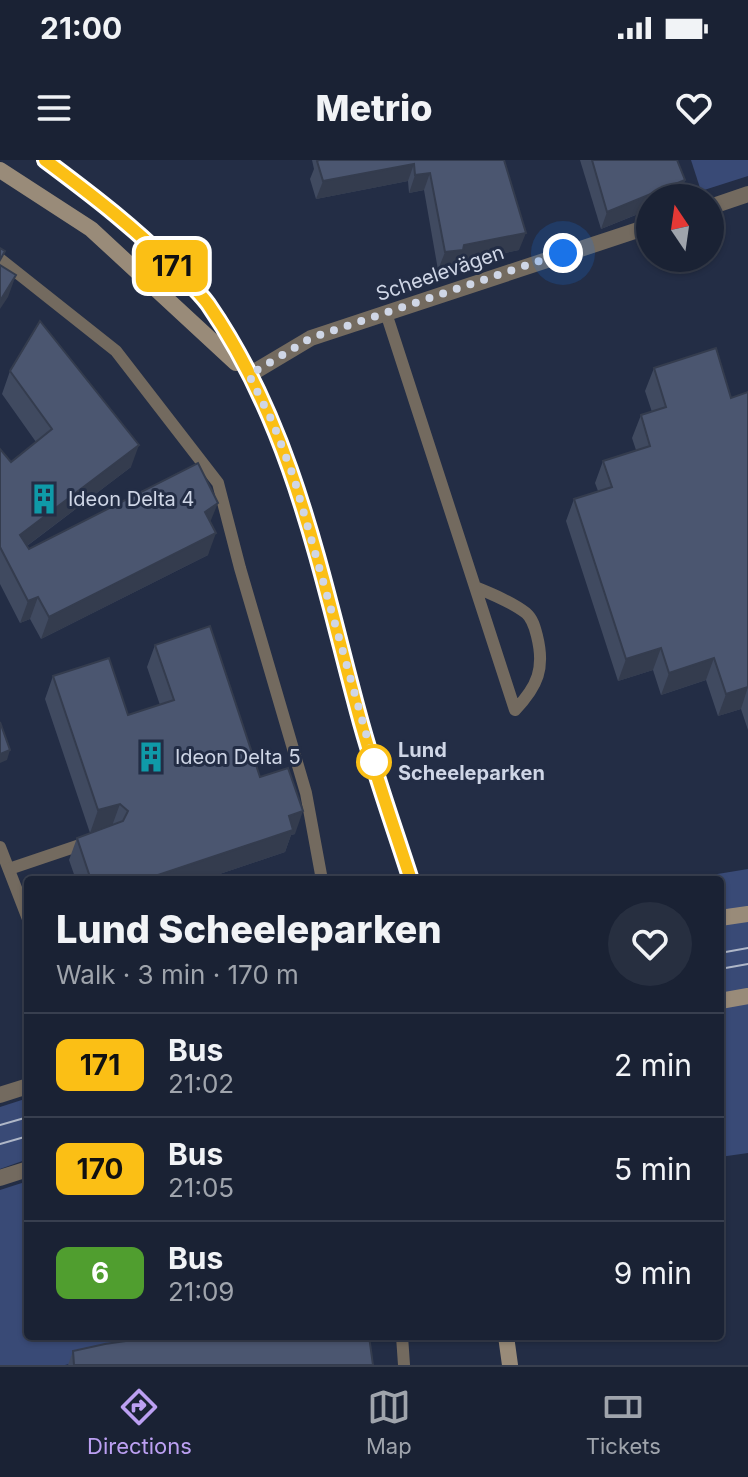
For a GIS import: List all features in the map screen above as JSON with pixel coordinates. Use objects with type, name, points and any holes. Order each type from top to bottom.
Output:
[{"type":"street","points":[[45,160],[118,215],[159,252],[207,303],[249,375],[273,423],[294,478],[325,581],[359,715],[410,876]]},
{"type":"street","points":[[0,170],[91,229],[249,375]]},
{"type":"street","points":[[724,202],[748,194]]},
{"type":"street","name":"Scheelevägen","points":[[249,375],[311,338],[636,231]]},
{"type":"street","points":[[724,917],[748,914]]},
{"type":"street","points":[[724,1000],[748,996]]},
{"type":"street","points":[[0,1095],[24,1087]]},
{"type":"street","points":[[0,1178],[24,1170]]},
{"type":"street","points":[[507,1340],[510,1365]]},
{"type":"lane","points":[[0,259],[116,351],[218,483],[306,793],[321,876]]},
{"type":"lane","points":[[386,313],[475,587],[502,669],[515,710],[538,678],[542,655],[534,625],[528,614],[475,587]]},
{"type":"lane","points":[[9,869],[96,840]]},
{"type":"lane","points":[[0,847],[24,908]]},
{"type":"lane","points":[[402,1340],[404,1365]]},
{"type":"shaded area","points":[[691,160],[748,160],[748,176],[723,184],[699,184]]},
{"type":"shaded area","points":[[748,869],[748,1153],[724,1156],[724,876],[705,876]]},
{"type":"shaded area","points":[[24,1099],[24,1160],[0,1169],[0,1107]]},
{"type":"shaded area","points":[[24,1182],[24,1340],[161,1340],[65,1365],[0,1365],[0,1190]]},
{"type":"building","points":[[319,160],[504,160],[526,233],[464,245],[463,250],[445,252],[430,173],[415,175],[414,164],[323,181]]},
{"type":"building","points":[[592,160],[677,160],[685,180],[675,184],[636,184],[636,200],[607,212]]},
{"type":"building","points":[[0,265],[16,275],[0,301]]},
{"type":"building","name":"Ideon Delta 4","points":[[40,321],[139,445],[20,535],[29,549],[198,463],[218,503],[205,512],[216,533],[49,617],[38,597],[28,601],[0,547],[0,449],[11,462],[52,429],[10,371]]},
{"type":"building","points":[[716,348],[731,398],[748,392],[748,687],[726,694],[714,658],[669,673],[661,648],[626,659],[574,499],[612,487],[603,461],[650,446],[641,415],[666,407],[654,368]]},
{"type":"building","name":"Ideon Delta 5","points":[[210,626],[260,777],[288,768],[303,811],[289,816],[293,830],[155,876],[90,876],[77,838],[123,821],[128,811],[120,804],[98,810],[53,676],[109,658],[128,715],[174,700],[155,645]]},
{"type":"building","points":[[0,722],[10,750],[0,754]]},
{"type":"building","points":[[133,1340],[370,1340],[373,1365],[74,1365],[73,1351]]},
{"type":"tram line","points":[[724,952],[748,948]]},
{"type":"tram line","points":[[724,968],[748,964]]},
{"type":"tram line","points":[[0,1125],[24,1118]]},
{"type":"tram line","points":[[0,1144],[24,1137]]},
{"type":"bus line","name":"171","points":[[45,160],[118,215],[159,252],[207,303],[262,398],[294,478],[325,581],[359,715],[410,876]]},
{"type":"place","name":"Ideon Delta 4","points":[[44,499]]},
{"type":"place","name":"Ideon Delta 5","points":[[151,757]]},
{"type":"place","name":"Lund Scheeleparken","points":[[374,762]]},
{"type":"route","points":[[374,762],[325,581],[285,450],[249,375],[311,338],[563,253]]}]
